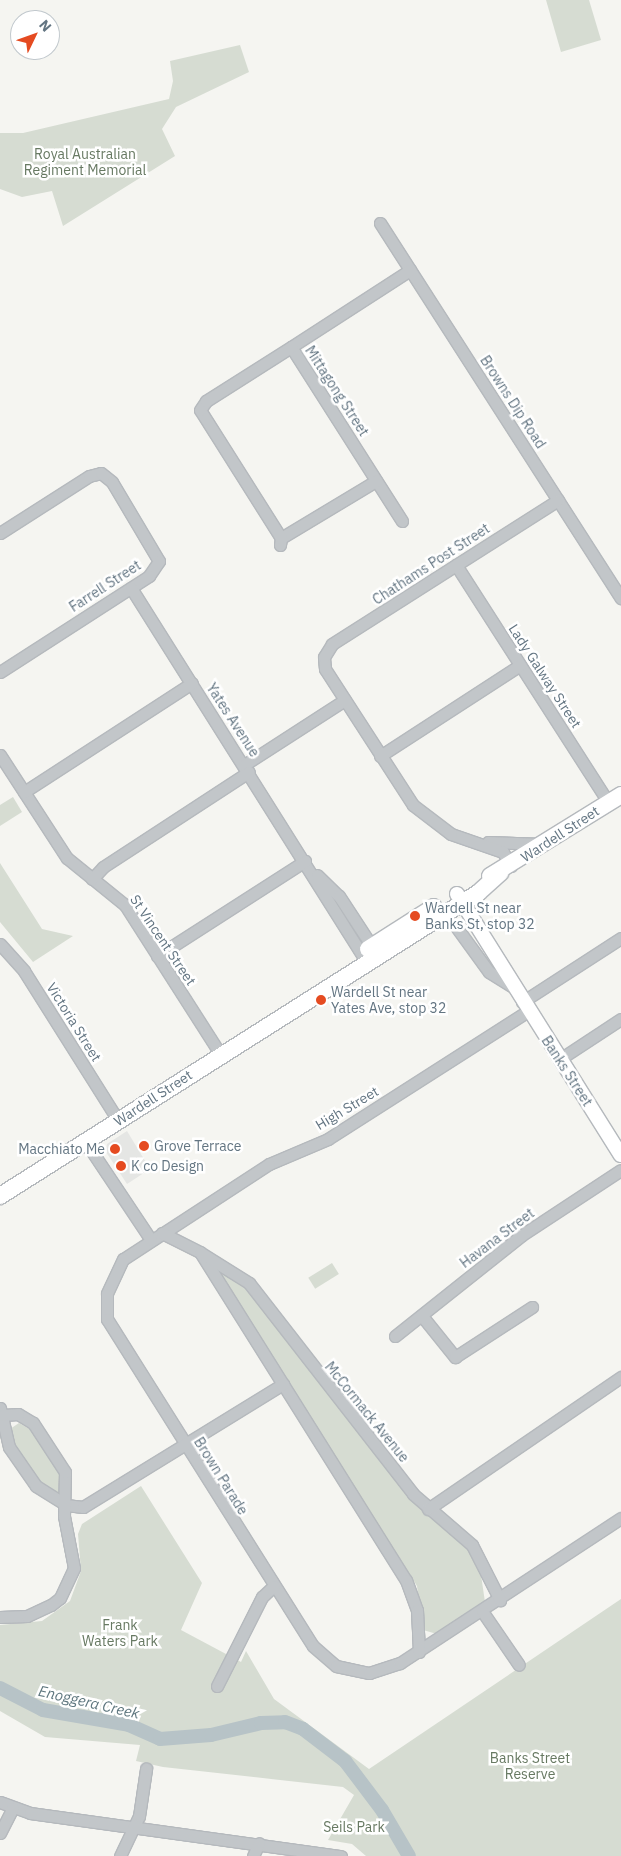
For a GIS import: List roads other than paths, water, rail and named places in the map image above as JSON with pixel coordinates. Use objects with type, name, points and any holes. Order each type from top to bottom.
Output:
[{"type":"highway","name":"Wardell Street","points":[[0,1196],[221,1055],[369,955],[615,799]]},
{"type":"main road","name":"Banks Street","points":[[456,900],[621,1155]]},
{"type":"street","name":"Browns Dip Road","points":[[380,223],[621,598]]},
{"type":"street","name":"Mittagong Street","points":[[402,521],[291,348],[410,270]]},
{"type":"street","points":[[291,348],[206,401],[200,410],[281,541],[376,481]]},
{"type":"street","name":"Farrell Street","points":[[0,533],[89,476],[103,474],[159,558],[154,571],[0,672]]},
{"type":"street","name":"Chathams Post Street","points":[[345,700],[325,669],[324,657],[332,644],[558,500]]},
{"type":"street","name":"Lady Galway Street","points":[[456,565],[520,665],[615,799]]},
{"type":"street","name":"Yates Avenue","points":[[130,588],[308,865],[369,955]]},
{"type":"street","points":[[380,756],[520,665]]},
{"type":"street","points":[[24,792],[192,683]]},
{"type":"street","points":[[92,879],[107,864],[345,700],[415,808],[451,834],[486,842],[546,844]]},
{"type":"street","name":"St Vincent Street","points":[[0,755],[65,856],[122,902],[221,1055]]},
{"type":"street","points":[[486,842],[503,852],[505,870]]},
{"type":"street","points":[[157,956],[308,865]]},
{"type":"street","name":"Banks Street","points":[[457,928],[489,972],[513,987]]},
{"type":"street","name":"High Street","points":[[151,1240],[269,1164],[328,1139],[525,1006],[621,938]]},
{"type":"street","name":"Victoria Street","points":[[0,944],[24,971],[118,1120]]},
{"type":"street","points":[[560,1059],[621,1019]]},
{"type":"street","points":[[85,1141],[151,1240]]},
{"type":"street","name":"Havana Street","points":[[396,1336],[522,1236],[621,1170]]},
{"type":"street","name":"McCormack Avenue","points":[[162,1233],[200,1252],[249,1283],[342,1407],[428,1509],[472,1544],[500,1600]]},
{"type":"street","name":"Brown Parade","points":[[151,1240],[123,1259],[113,1273],[106,1319],[184,1446],[318,1653],[336,1666],[369,1673],[402,1662],[500,1600],[621,1518]]},
{"type":"street","points":[[200,1252],[408,1583],[417,1610],[419,1652]]},
{"type":"street","points":[[422,1316],[455,1357],[532,1307]]},
{"type":"street","points":[[428,1509],[621,1377]]},
{"type":"street","points":[[0,1617],[27,1616],[51,1605],[63,1593],[74,1568],[66,1505],[65,1472],[38,1429],[20,1415],[1,1412],[9,1447],[33,1482],[66,1505],[87,1506],[283,1384]]},
{"type":"street","points":[[218,1686],[262,1597],[274,1586]]},
{"type":"street","points":[[482,1611],[519,1665]]},
{"type":"street","points":[[120,1856],[134,1826],[146,1769]]},
{"type":"street","points":[[0,1802],[13,1808],[341,1856]]},
{"type":"street","points":[[0,1833],[13,1808]]},
{"type":"street","points":[[253,1856],[259,1843]]},
{"type":"waterway","name":"Enoggera Creek","points":[[0,1688],[43,1710],[129,1725],[160,1739],[211,1735],[261,1723],[285,1722],[303,1729],[345,1761],[382,1810],[409,1856]]},
{"type":"place","name":"Wardell St near Banks St, stop 32","points":[[415,916]]},
{"type":"place","name":"Wardell St near Yates Ave, stop 32","points":[[321,1000]]},
{"type":"place","name":"Grove Terrace","points":[[144,1146]]},
{"type":"place","name":"Macchiato Me","points":[[115,1149]]},
{"type":"place","name":"K co Design","points":[[121,1166]]},
{"type":"park label","name":"Royal Australian Regiment Memorial","points":[[85,162]]},
{"type":"park label","name":"Frank Waters Park","points":[[120,1634]]},
{"type":"park label","name":"Banks Street Reserve","points":[[530,1766]]},
{"type":"park label","name":"Seils Park","points":[[354,1827]]}]
